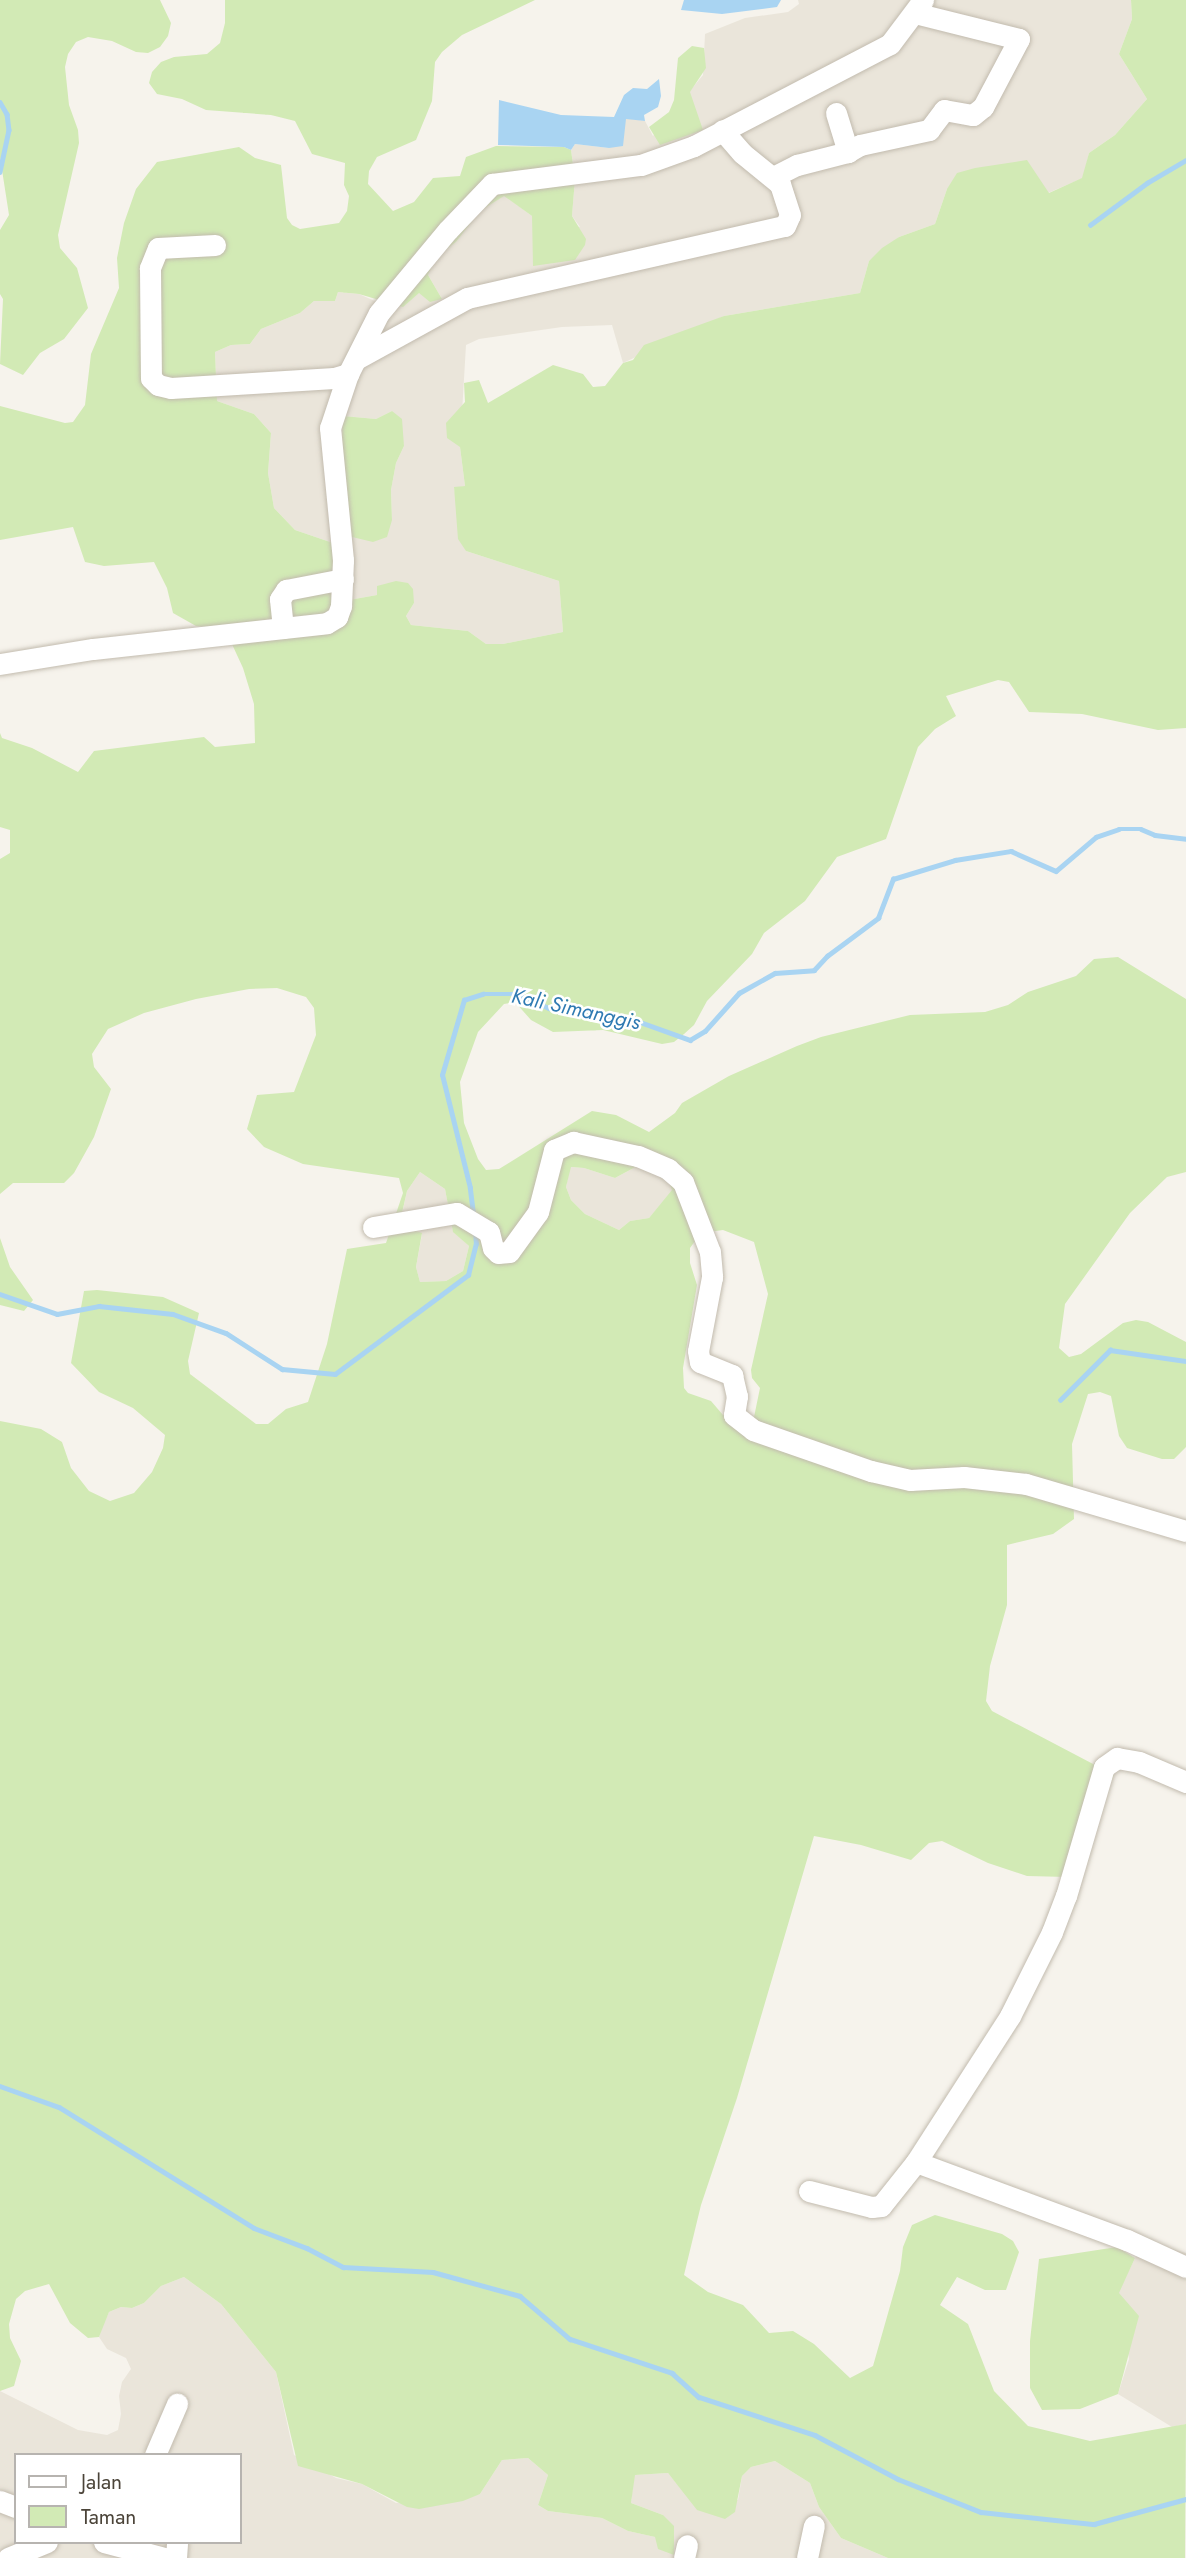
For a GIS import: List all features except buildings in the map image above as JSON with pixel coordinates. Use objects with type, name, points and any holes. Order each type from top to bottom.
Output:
[{"type":"street","points":[[0,664],[93,649],[327,623],[337,617],[343,579],[330,428],[353,366],[379,313],[448,230],[492,184],[641,165],[694,146],[890,44],[919,6],[1019,38],[993,91],[973,115],[944,110],[929,130],[860,145],[848,152],[797,164],[773,177]]},
{"type":"street","points":[[836,113],[848,152]]},
{"type":"street","points":[[215,245],[158,248],[150,268],[151,378],[158,385],[171,388],[334,378],[467,298],[785,226],[790,215],[788,201],[780,184],[742,153],[722,130]]},
{"type":"street","points":[[283,628],[281,599],[286,590],[343,579]]},
{"type":"street","points":[[373,1227],[457,1213],[489,1231],[493,1248],[498,1253],[509,1252],[538,1212],[554,1150],[573,1142],[638,1156],[668,1169],[683,1182],[710,1252],[712,1277],[698,1351],[700,1362],[732,1375],[737,1396],[734,1415],[753,1430],[871,1471],[910,1480],[964,1477],[1026,1484],[1186,1531]]},
{"type":"street","points":[[809,2191],[872,2207],[881,2206],[916,2162],[1010,2016],[1052,1933],[1066,1896],[1104,1767],[1117,1758],[1139,1762],[1186,1782]]},
{"type":"street","points":[[916,2162],[1127,2240],[1181,2264]]},
{"type":"street","points":[[156,2453],[177,2404]]},
{"type":"street","points":[[807,2558],[814,2526]]},
{"type":"street","points":[[8,2558],[42,2544]]},
{"type":"street","points":[[111,2544],[163,2558]]},
{"type":"shaded area","points":[[798,0],[1131,0],[1132,19],[1119,54],[1147,99],[1115,135],[1089,153],[1083,178],[1048,193],[947,189],[935,224],[899,237],[869,261],[860,293],[724,316],[623,363],[612,325],[562,327],[479,339],[466,345],[460,447],[465,486],[454,488],[466,551],[559,581],[563,632],[503,644],[486,644],[468,631],[411,625],[406,616],[414,603],[377,595],[349,600],[333,543],[295,530],[274,508],[268,473],[271,433],[254,414],[217,401],[215,352],[231,345],[250,344],[261,329],[300,313],[314,301],[335,301],[338,292],[359,294],[377,302],[419,293],[442,299],[428,275],[436,257],[456,242],[480,211],[504,195],[532,216],[580,227],[572,216],[575,179],[571,150],[575,144],[609,148],[626,118],[645,121],[653,136],[703,75],[705,34],[745,18],[788,12],[799,4]],"holes":[[[392,411],[404,446],[396,463],[391,490],[392,520],[343,416],[376,419]]]},
{"type":"shaded area","points":[[641,1164],[667,1177],[673,1190],[649,1218],[630,1221],[619,1230],[585,1214],[571,1200],[566,1187],[570,1167],[584,1168],[615,1178]]},
{"type":"shaded area","points":[[420,1172],[445,1189],[453,1231],[469,1246],[463,1271],[446,1281],[420,1282],[416,1267],[422,1234],[413,1230],[402,1214],[407,1191]]},
{"type":"shaded area","points":[[1148,2242],[1186,2253],[1186,2424],[1172,2427],[1118,2394],[1129,2359],[1118,2293],[1135,2258]]},
{"type":"shaded area","points":[[184,2277],[221,2304],[276,2372],[294,2455],[336,2478],[362,2484],[396,2503],[480,2494],[502,2460],[528,2458],[548,2475],[538,2505],[548,2511],[602,2518],[628,2531],[655,2537],[663,2515],[631,2503],[634,2475],[668,2473],[682,2490],[738,2500],[742,2476],[751,2467],[775,2461],[810,2483],[819,2507],[841,2538],[888,2558],[0,2558],[0,2391],[78,2430],[107,2435],[118,2430],[121,2414],[119,2396],[122,2382],[131,2369],[126,2358],[107,2349],[99,2337],[109,2312],[144,2303],[161,2286]]},
{"type":"green space","points":[[0,0],[160,0],[171,23],[168,36],[160,47],[148,53],[136,52],[112,41],[88,37],[76,42],[68,54],[65,67],[69,105],[78,130],[79,143],[58,235],[60,248],[77,268],[88,308],[64,339],[40,353],[23,375],[0,364],[3,299],[0,294],[0,230],[9,215],[0,157]]},
{"type":"green space","points":[[225,0],[535,0],[462,35],[442,52],[435,62],[432,101],[416,140],[377,157],[369,171],[368,184],[393,211],[414,202],[433,178],[460,176],[466,157],[496,146],[564,147],[571,150],[575,179],[572,216],[586,239],[575,260],[533,266],[532,216],[504,196],[480,211],[456,242],[436,257],[428,275],[442,299],[430,302],[419,293],[403,307],[359,294],[338,292],[335,301],[314,301],[300,313],[261,329],[250,344],[231,345],[215,352],[217,401],[254,414],[271,433],[268,473],[274,508],[295,530],[333,543],[349,600],[377,595],[377,586],[396,581],[408,583],[413,589],[414,603],[406,616],[411,625],[468,631],[486,644],[503,644],[563,632],[559,581],[466,551],[458,539],[454,487],[465,486],[460,447],[447,438],[446,423],[465,402],[464,383],[479,380],[488,403],[553,365],[583,374],[593,387],[605,386],[623,363],[633,360],[644,345],[724,316],[860,293],[869,261],[882,248],[899,237],[935,224],[947,189],[957,173],[1027,160],[1049,193],[1082,178],[1089,153],[1115,135],[1147,99],[1119,54],[1132,19],[1131,0],[1186,0],[1186,728],[1158,730],[1082,714],[1029,712],[1009,682],[998,680],[946,696],[956,716],[935,729],[918,747],[886,839],[837,857],[805,901],[764,933],[752,954],[707,1001],[694,1025],[674,1042],[662,1044],[603,1030],[553,1032],[531,1020],[515,1002],[504,1004],[478,1032],[460,1082],[464,1123],[478,1159],[486,1170],[499,1169],[592,1111],[616,1115],[649,1132],[675,1113],[682,1103],[729,1076],[797,1046],[821,1037],[910,1015],[985,1012],[1008,1005],[1028,992],[1076,976],[1094,959],[1118,957],[1186,999],[1186,1172],[1167,1177],[1130,1213],[1065,1304],[1059,1348],[1069,1357],[1081,1354],[1123,1323],[1136,1320],[1148,1322],[1186,1342],[1186,1447],[1174,1459],[1162,1459],[1127,1448],[1119,1436],[1111,1396],[1100,1392],[1088,1394],[1072,1444],[1074,1519],[1053,1534],[1007,1545],[1007,1605],[990,1666],[986,1701],[992,1711],[1114,1775],[1068,1877],[1027,1876],[988,1863],[942,1841],[929,1843],[911,1860],[861,1845],[814,1836],[737,2098],[701,2205],[684,2275],[708,2292],[743,2305],[769,2333],[793,2331],[814,2344],[850,2378],[873,2366],[900,2271],[903,2247],[912,2225],[935,2215],[1002,2234],[1013,2241],[1019,2252],[1006,2290],[985,2290],[957,2277],[940,2305],[968,2324],[994,2391],[1028,2426],[1090,2441],[1186,2424],[1185,2558],[888,2558],[841,2538],[819,2507],[810,2483],[775,2461],[751,2467],[742,2476],[735,2512],[725,2519],[697,2510],[668,2473],[635,2475],[631,2503],[663,2515],[674,2526],[674,2555],[658,2549],[655,2537],[628,2531],[602,2518],[548,2511],[538,2505],[548,2475],[528,2458],[502,2460],[480,2494],[463,2501],[419,2509],[407,2507],[362,2484],[298,2466],[276,2372],[221,2304],[184,2277],[161,2286],[144,2303],[109,2312],[99,2337],[88,2338],[70,2323],[49,2284],[25,2291],[16,2299],[9,2324],[10,2338],[21,2361],[14,2386],[0,2391],[0,1421],[41,1429],[62,1442],[71,1468],[89,1491],[110,1501],[134,1493],[152,1472],[163,1448],[165,1435],[133,1408],[99,1392],[71,1363],[84,1291],[97,1290],[163,1297],[199,1313],[188,1361],[190,1374],[256,1424],[268,1424],[286,1409],[308,1402],[327,1344],[347,1249],[386,1243],[403,1193],[399,1178],[303,1164],[264,1147],[247,1129],[257,1095],[294,1092],[316,1035],[314,1008],[306,997],[277,988],[249,989],[196,999],[144,1013],[108,1029],[92,1054],[94,1067],[111,1089],[94,1137],[74,1173],[64,1183],[13,1183],[0,1194],[0,859],[10,853],[10,830],[0,827],[0,733],[2,738],[32,748],[78,772],[94,751],[204,737],[215,747],[255,743],[254,704],[243,668],[225,629],[196,626],[173,613],[167,588],[154,562],[104,566],[85,562],[73,527],[0,540],[0,406],[65,423],[73,422],[85,405],[91,354],[119,288],[117,258],[124,223],[136,189],[157,162],[239,147],[255,158],[281,165],[287,218],[292,225],[300,229],[339,223],[347,211],[349,196],[344,185],[345,163],[312,154],[295,121],[271,115],[206,110],[182,99],[157,94],[149,83],[152,72],[161,62],[174,57],[207,54],[220,43],[225,23]],"holes":[[[641,1164],[667,1177],[672,1190],[649,1218],[630,1221],[619,1230],[585,1214],[571,1200],[566,1187],[571,1167],[584,1168],[615,1178]],[[420,1172],[445,1189],[453,1232],[469,1246],[463,1271],[446,1281],[420,1282],[416,1267],[422,1233],[413,1230],[402,1213],[407,1191]],[[723,1230],[754,1242],[768,1294],[751,1370],[752,1378],[760,1388],[754,1417],[723,1415],[711,1401],[688,1393],[684,1388],[683,1368],[697,1285],[690,1263],[690,1248],[701,1233]]]},
{"type":"green space","points":[[692,46],[704,48],[706,68],[690,92],[703,130],[660,145],[649,127],[669,112],[674,100],[678,58]]},
{"type":"green space","points":[[392,411],[402,419],[404,446],[396,463],[391,490],[392,520],[387,537],[373,542],[348,536],[341,463],[343,416],[376,419]]},
{"type":"green space","points":[[0,1238],[10,1267],[33,1300],[24,1311],[0,1305]]},
{"type":"green space","points":[[1117,2247],[1135,2258],[1119,2293],[1139,2316],[1118,2394],[1080,2409],[1042,2410],[1030,2388],[1030,2341],[1039,2259]]},
{"type":"water","points":[[684,0],[781,0],[777,7],[722,14],[681,10]]},
{"type":"water","points":[[659,79],[661,96],[658,107],[644,115],[645,121],[626,119],[623,146],[609,148],[575,144],[571,150],[564,147],[498,145],[499,100],[561,115],[614,117],[624,95],[633,88],[647,89]]},
{"type":"waterway","points":[[0,102],[7,114],[9,130],[0,172]]},
{"type":"waterway","points":[[1090,225],[1147,183],[1186,160]]},
{"type":"waterway","name":"Kali Simanggis","points":[[473,1214],[470,1188],[442,1075],[464,1000],[483,994],[516,994],[549,1008],[600,1018],[629,1018],[690,1040],[705,1031],[739,993],[775,973],[814,970],[827,956],[878,918],[893,879],[955,860],[1011,851],[1056,871],[1096,837],[1119,829],[1141,829],[1155,835],[1186,839]]},
{"type":"waterway","name":"Kali Simanggis","points":[[0,1294],[57,1314],[99,1306],[173,1314],[226,1333],[282,1369],[335,1374],[468,1275],[476,1244],[475,1233]]},
{"type":"waterway","points":[[1060,1400],[1110,1350],[1186,1361]]},
{"type":"waterway","points":[[0,2086],[59,2107],[254,2228],[307,2248],[343,2267],[433,2272],[520,2296],[570,2339],[672,2373],[699,2397],[815,2435],[898,2479],[981,2512],[1094,2524],[1186,2499]]}]
